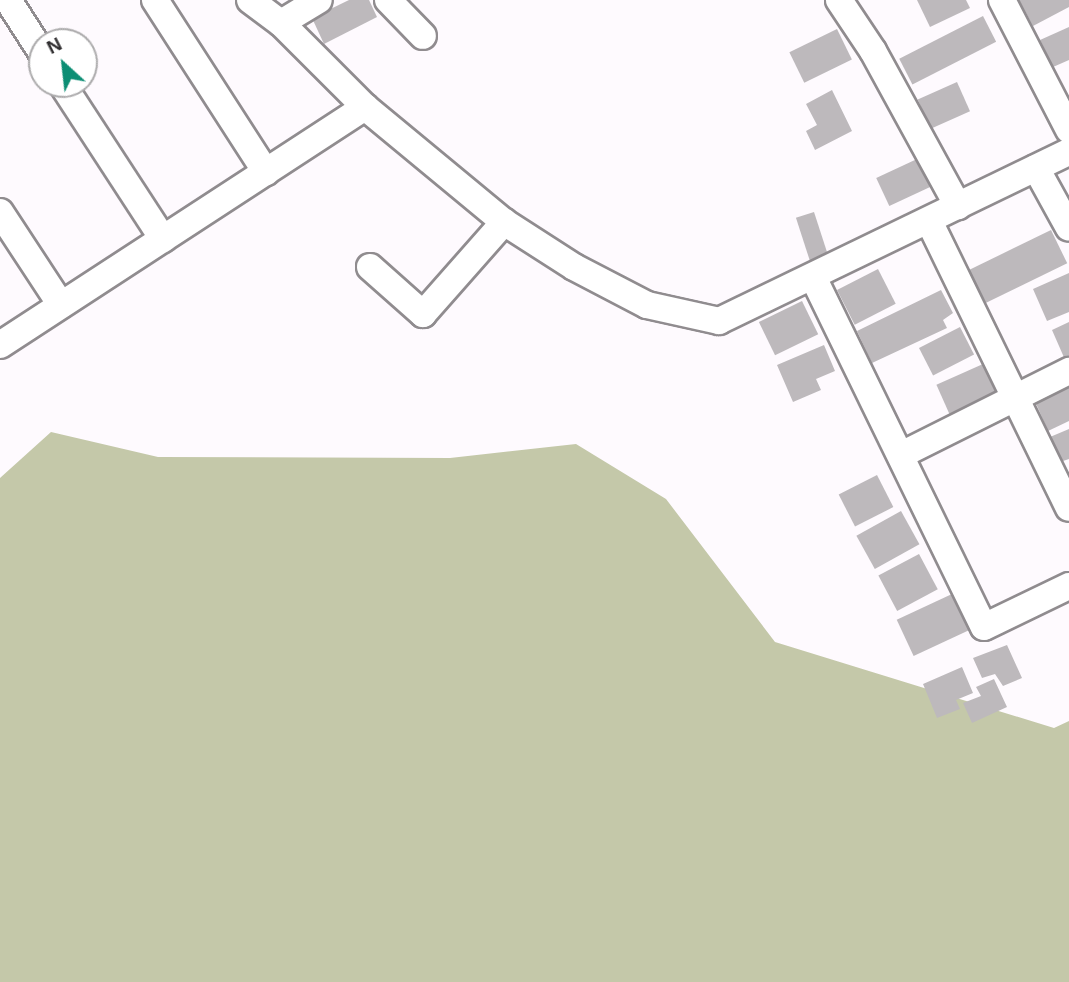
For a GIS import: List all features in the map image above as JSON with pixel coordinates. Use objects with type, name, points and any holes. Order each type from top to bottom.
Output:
[{"type":"street","points":[[8,0],[28,31]]},
{"type":"street","points":[[155,0],[266,172]]},
{"type":"street","points":[[250,0],[281,23],[365,107],[504,222],[574,267],[647,304],[719,321],[814,279],[1069,152]]},
{"type":"street","points":[[281,23],[319,0]]},
{"type":"street","points":[[388,0],[423,36]]},
{"type":"street","points":[[839,0],[873,51],[958,206]]},
{"type":"street","points":[[1002,0],[1069,130]]},
{"type":"street","points":[[71,98],[163,239]]},
{"type":"street","points":[[0,345],[365,107]]},
{"type":"street","points":[[1036,168],[1069,228]]},
{"type":"street","points":[[0,212],[61,305]]},
{"type":"street","points":[[929,221],[1069,508]]},
{"type":"street","points":[[370,267],[423,314],[504,222]]},
{"type":"street","points":[[814,279],[984,627],[1069,586]]},
{"type":"street","points":[[901,455],[1069,371]]},
{"type":"green space","points":[[51,432],[158,457],[450,458],[576,444],[666,499],[775,642],[1054,728],[1069,721],[1069,982],[0,982],[0,478]]},
{"type":"building","points":[[349,0],[369,0],[377,17],[324,44],[312,18]]},
{"type":"building","points":[[917,0],[966,0],[970,8],[930,27]]},
{"type":"building","points":[[1019,0],[1069,0],[1069,7],[1033,26]]},
{"type":"building","points":[[983,16],[996,42],[912,85],[899,59]]},
{"type":"building","points":[[1069,27],[1069,60],[1053,67],[1040,40]]},
{"type":"building","points":[[837,29],[852,60],[804,83],[789,52]]},
{"type":"building","points":[[957,82],[970,111],[931,129],[918,99]]},
{"type":"building","points":[[832,90],[852,131],[815,150],[806,131],[817,125],[806,104]]},
{"type":"building","points":[[917,159],[930,187],[889,206],[876,178]]},
{"type":"building","points":[[814,212],[829,257],[810,263],[796,218]]},
{"type":"building","points":[[1051,230],[1067,263],[980,306],[964,273]]},
{"type":"building","points":[[878,269],[896,304],[855,325],[837,290]]},
{"type":"building","points":[[1069,273],[1069,312],[1047,321],[1033,289]]},
{"type":"building","points":[[941,290],[953,313],[943,320],[947,328],[872,363],[857,331]]},
{"type":"building","points":[[802,301],[818,334],[775,355],[759,322]]},
{"type":"building","points":[[1069,322],[1069,361],[1066,362],[1052,330]]},
{"type":"building","points":[[960,327],[974,355],[933,376],[919,348]]},
{"type":"building","points":[[824,345],[835,371],[816,379],[821,390],[793,402],[777,365]]},
{"type":"building","points":[[983,364],[997,396],[951,417],[936,385]]},
{"type":"building","points":[[1069,384],[1069,421],[1048,431],[1034,399]]},
{"type":"building","points":[[1069,429],[1069,459],[1060,462],[1050,437]]},
{"type":"building","points":[[877,475],[893,507],[855,527],[839,495]]},
{"type":"building","points":[[901,511],[919,544],[875,569],[856,536]]},
{"type":"building","points":[[919,554],[938,589],[897,611],[878,576]]},
{"type":"building","points":[[952,594],[969,630],[914,656],[897,620]]},
{"type":"building","points":[[1007,645],[1022,678],[1003,686],[995,674],[982,678],[973,658]]},
{"type":"building","points":[[962,667],[973,693],[956,700],[960,709],[937,718],[923,684]]},
{"type":"building","points":[[994,679],[1007,707],[972,723],[963,703],[981,696],[976,687]]}]
